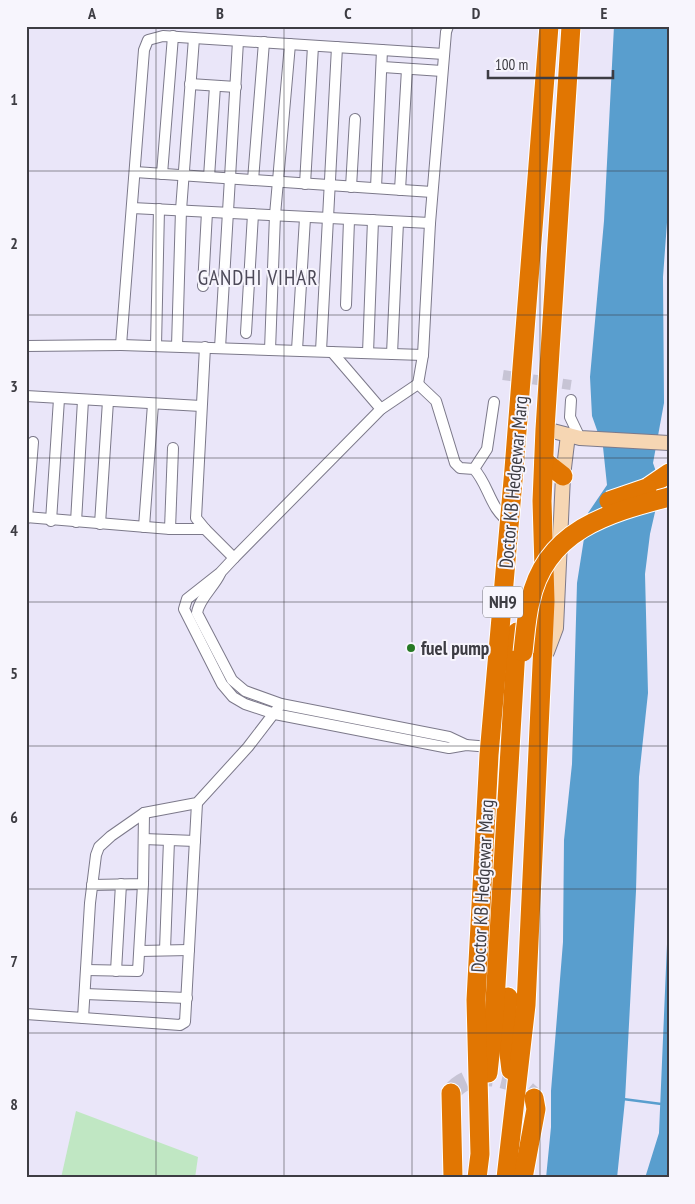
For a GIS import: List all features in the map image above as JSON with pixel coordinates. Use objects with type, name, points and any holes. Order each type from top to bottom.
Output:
[{"type":"highway","name":"Doctor KB Hedgewar Marg","points":[[477,1178],[480,1154],[476,1000],[490,747],[510,522],[549,26]]},
{"type":"highway","name":"Doctor KB Hedgewar Marg","points":[[506,1178],[526,1005],[545,601],[542,501],[544,429],[571,26]]},
{"type":"highway","points":[[544,461],[564,476]]},
{"type":"highway","points":[[647,488],[669,473]]},
{"type":"highway","points":[[516,1102],[501,995],[517,630],[525,587],[534,566],[546,546],[563,529],[602,504],[647,488],[669,483]]},
{"type":"highway","points":[[480,1154],[501,995],[523,652],[530,601],[542,569],[563,542],[605,515],[669,497]]},
{"type":"highway","points":[[501,624],[515,615],[524,616],[533,625],[530,698],[540,724]]},
{"type":"highway","points":[[451,1093],[453,1178]]},
{"type":"highway","points":[[523,1178],[536,1109],[534,1098]]},
{"type":"street","points":[[446,28],[432,192],[423,355],[418,384],[380,409],[220,573],[188,599],[184,609],[186,617],[222,684],[234,697],[245,704],[274,714],[449,748],[466,744]]},
{"type":"street","points":[[121,345],[144,50],[148,40],[155,36],[173,36],[444,54]]},
{"type":"street","points":[[162,174],[173,36]]},
{"type":"street","points":[[177,346],[181,210],[194,38]]},
{"type":"street","points":[[220,348],[238,41]]},
{"type":"street","points":[[253,180],[264,42]]},
{"type":"street","points":[[270,350],[275,215],[290,44]]},
{"type":"street","points":[[305,184],[313,46]]},
{"type":"street","points":[[321,351],[337,47]]},
{"type":"street","points":[[376,188],[383,67],[382,50]]},
{"type":"street","points":[[383,67],[442,71]]},
{"type":"street","points":[[400,190],[407,68]]},
{"type":"street","points":[[190,84],[236,87]]},
{"type":"street","points":[[209,177],[215,86]]},
{"type":"street","points":[[351,187],[355,119]]},
{"type":"street","points":[[135,172],[432,192]]},
{"type":"street","points":[[132,208],[430,223]]},
{"type":"street","points":[[156,346],[160,209]]},
{"type":"street","points":[[203,286],[207,212]]},
{"type":"street","points":[[246,333],[253,214]]},
{"type":"street","points":[[297,350],[305,218]]},
{"type":"street","points":[[346,305],[350,220]]},
{"type":"street","points":[[368,353],[373,220]]},
{"type":"street","points":[[392,354],[398,222]]},
{"type":"street","points":[[26,346],[177,346],[423,355]]},
{"type":"street","points":[[205,347],[196,518],[234,558]]},
{"type":"street","points":[[332,352],[380,409]]},
{"type":"street","points":[[418,384],[436,401],[455,463],[460,468],[474,469]]},
{"type":"street","points":[[26,396],[201,406]]},
{"type":"street","points":[[51,520],[59,399]]},
{"type":"street","points":[[76,522],[83,400]]},
{"type":"street","points":[[542,663],[556,628],[564,476],[574,436],[570,417],[571,400]]},
{"type":"street","points":[[100,524],[108,401]]},
{"type":"street","points":[[474,469],[487,449],[494,402]]},
{"type":"street","points":[[144,527],[153,404]]},
{"type":"street","points":[[544,429],[574,436],[669,443]]},
{"type":"street","points":[[33,442],[27,517],[170,529],[205,529]]},
{"type":"street","points":[[170,529],[173,448]]},
{"type":"street","points":[[474,469],[484,483],[499,515],[510,522]]},
{"type":"street","points":[[220,573],[216,584],[198,609],[198,618],[232,680],[245,691],[281,704],[449,737],[466,744],[490,747]]},
{"type":"street","points":[[83,1018],[92,884],[99,847],[111,836],[144,813],[197,803],[248,748],[281,704]]},
{"type":"street","points":[[26,1014],[180,1025],[185,1022],[197,803]]},
{"type":"street","points":[[86,970],[138,971],[143,884],[144,813]]},
{"type":"street","points":[[144,839],[195,841]]},
{"type":"street","points":[[165,950],[169,840]]},
{"type":"street","points":[[92,884],[143,884]]},
{"type":"street","points":[[116,971],[121,884]]},
{"type":"street","points":[[140,950],[189,950]]},
{"type":"street","points":[[85,994],[187,998]]},
{"type":"green space","points":[[76,1111],[198,1157],[195,1178],[61,1178]]},
{"type":"water","points":[[614,26],[669,26],[668,209],[663,277],[664,403],[653,463],[661,486],[650,534],[645,574],[648,693],[639,777],[636,891],[625,1100],[617,1178],[546,1178],[563,942],[564,840],[572,764],[577,583],[588,513],[607,485],[603,447],[592,416],[590,377],[604,221]]},
{"type":"water","points":[[669,897],[669,1178],[645,1178],[659,1133]]},
{"type":"waterway","points":[[623,1099],[669,1105]]},
{"type":"tunnel","points":[[503,375],[571,385]]},
{"type":"tunnel","points":[[451,1093],[459,1085],[469,1080],[493,1077],[505,1079],[516,1084],[534,1098]]},
{"type":"place","name":"fuel pump","points":[[411,648]]},
{"type":"district","name":"GANDHI VIHAR","points":[[258,278]]}]
